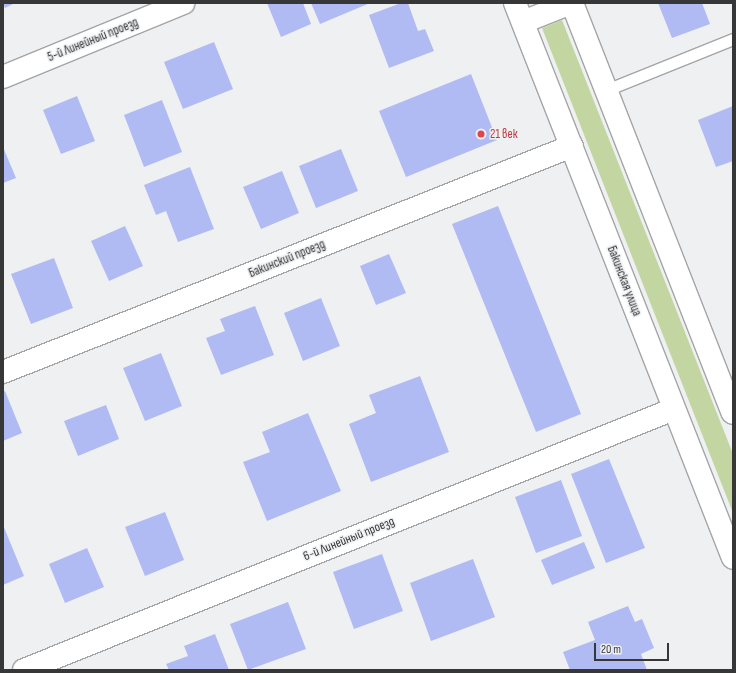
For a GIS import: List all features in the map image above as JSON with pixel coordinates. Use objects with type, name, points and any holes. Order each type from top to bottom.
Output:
[{"type":"street","name":"5-й Линейный проезд","points":[[3,77],[183,3]]},
{"type":"street","points":[[519,12],[572,3],[733,413]]},
{"type":"street","name":"Бакинская улица","points":[[519,12],[733,558]]},
{"type":"street","name":"Бакинский проезд","points":[[3,372],[572,146]]},
{"type":"street","name":"6-й Линейный проезд","points":[[24,670],[674,408]]},
{"type":"lane","points":[[606,90],[733,39]]},
{"type":"green space","points":[[562,20],[733,454],[733,513],[542,28]]},
{"type":"building","points":[[3,3],[15,3],[5,8]]},
{"type":"building","points":[[267,3],[303,3],[311,24],[281,37]]},
{"type":"building","points":[[311,3],[370,3],[320,24]]},
{"type":"building","points":[[401,3],[408,3],[418,31],[425,29],[434,51],[389,68],[369,15]]},
{"type":"building","points":[[658,3],[702,3],[710,24],[672,38]]},
{"type":"building","points":[[214,42],[233,89],[183,109],[164,62]]},
{"type":"building","points":[[471,74],[497,140],[406,177],[379,111]]},
{"type":"building","points":[[77,96],[95,141],[61,154],[43,110]]},
{"type":"building","points":[[162,100],[182,152],[144,167],[124,115]]},
{"type":"building","points":[[733,106],[733,161],[716,167],[698,120]]},
{"type":"building","points":[[3,147],[16,178],[3,183]]},
{"type":"building","points":[[341,149],[358,191],[316,208],[299,166]]},
{"type":"building","points":[[190,167],[214,229],[178,242],[166,211],[156,215],[144,185]]},
{"type":"building","points":[[282,171],[299,213],[261,229],[243,187]]},
{"type":"building","points":[[498,206],[581,414],[536,432],[452,224]]},
{"type":"building","points":[[125,226],[143,266],[109,281],[91,241]]},
{"type":"building","points":[[389,254],[406,293],[376,305],[360,266]]},
{"type":"building","points":[[54,258],[73,308],[31,324],[11,274]]},
{"type":"building","points":[[321,298],[340,346],[303,361],[284,313]]},
{"type":"building","points":[[255,306],[274,355],[221,375],[206,338],[225,331],[220,319]]},
{"type":"building","points":[[161,353],[182,406],[145,421],[123,368]]},
{"type":"building","points":[[420,376],[449,452],[371,482],[349,424],[376,413],[369,395]]},
{"type":"building","points":[[5,391],[22,433],[3,441],[3,392]]},
{"type":"building","points":[[106,405],[119,439],[78,456],[64,421]]},
{"type":"building","points":[[308,413],[341,491],[267,521],[243,462],[270,452],[262,432]]},
{"type":"building","points":[[609,459],[645,548],[606,563],[571,474]]},
{"type":"building","points":[[561,480],[582,536],[536,553],[515,497]]},
{"type":"building","points":[[165,512],[184,560],[145,576],[125,527]]},
{"type":"building","points":[[3,525],[24,576],[3,585]]},
{"type":"building","points":[[584,542],[595,568],[552,585],[541,560]]},
{"type":"building","points":[[87,548],[104,587],[65,603],[49,564]]},
{"type":"building","points":[[382,554],[403,611],[354,629],[333,572]]},
{"type":"building","points":[[473,559],[495,617],[431,641],[410,583]]},
{"type":"building","points":[[288,602],[306,649],[248,670],[230,624]]},
{"type":"building","points":[[628,606],[635,622],[642,619],[654,648],[641,654],[647,670],[570,670],[563,652],[595,640],[588,622]]},
{"type":"building","points":[[215,634],[229,670],[169,670],[166,664],[188,656],[184,646]]},
{"type":"place","name":"21 век","points":[[481,134]]}]
